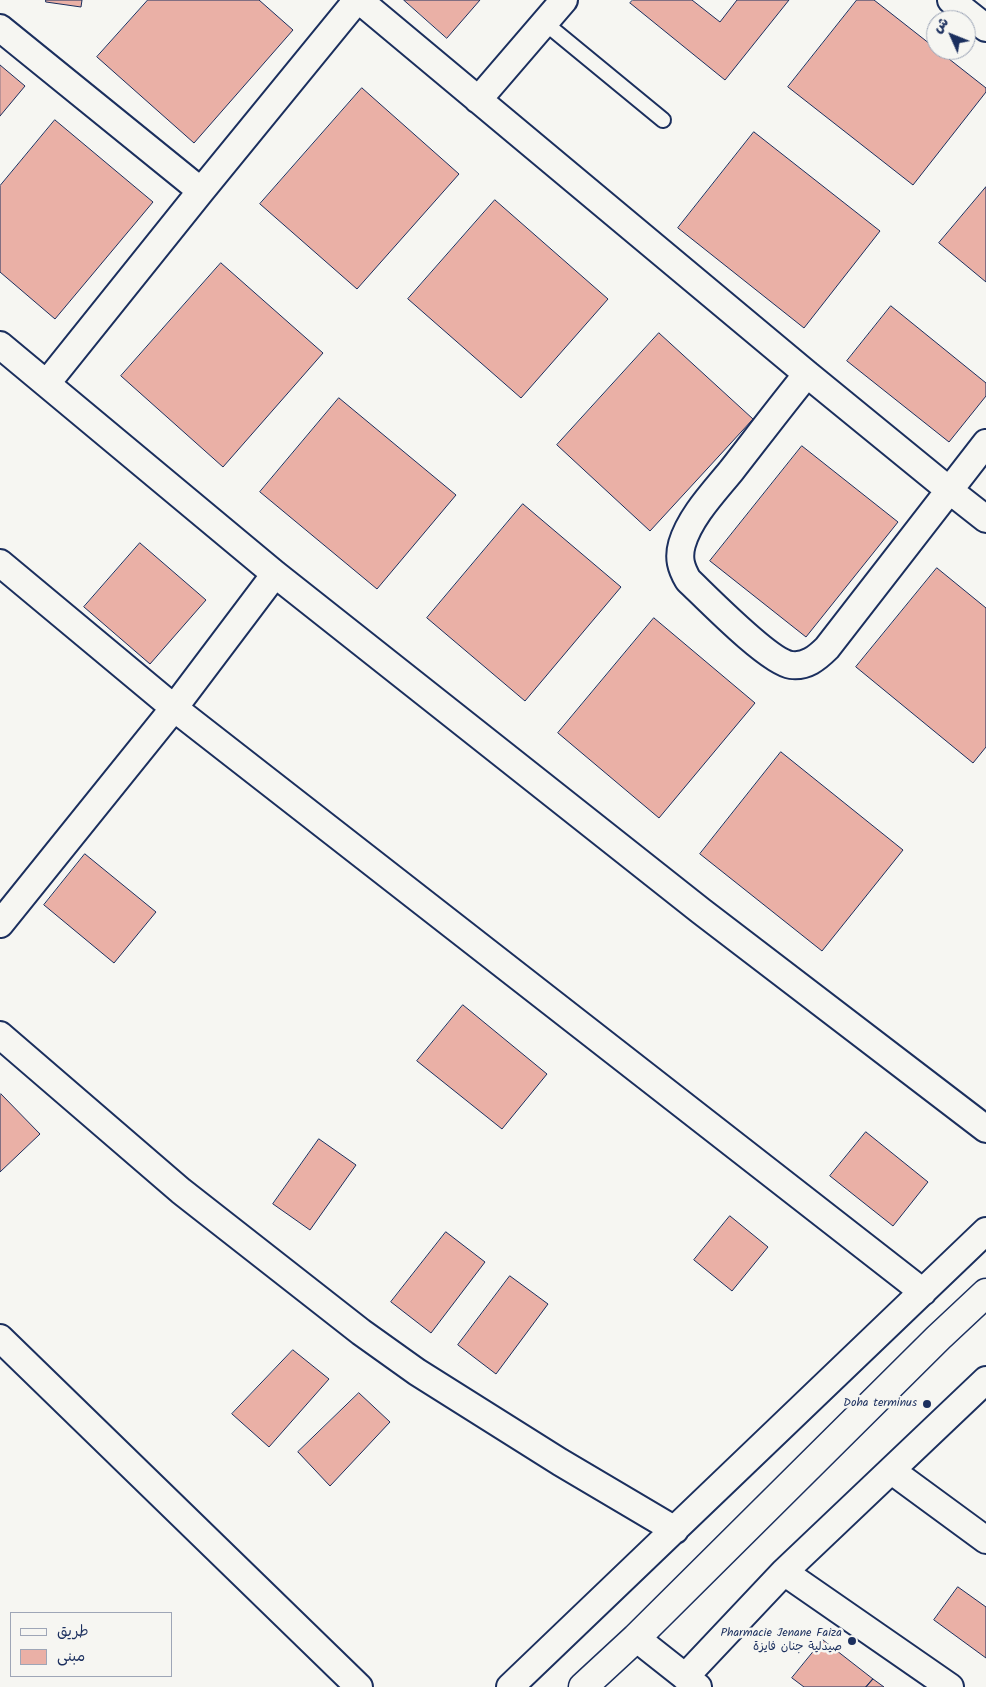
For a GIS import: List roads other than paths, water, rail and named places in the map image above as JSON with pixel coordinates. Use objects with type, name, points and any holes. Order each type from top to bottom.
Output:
[{"type":"main road","points":[[583,1687],[636,1638],[931,1345],[986,1293]]},
{"type":"street","points":[[47,383],[358,0],[807,374],[986,519]]},
{"type":"street","points":[[478,100],[564,0]]},
{"type":"street","points":[[951,0],[986,28]]},
{"type":"street","points":[[0,28],[201,191]]},
{"type":"street","points":[[0,345],[275,574],[701,911],[986,1128]]},
{"type":"street","points":[[807,374],[704,504],[688,531],[682,545],[680,560],[682,570],[688,580],[757,644],[780,662],[792,666],[806,664],[817,659],[986,443]]},
{"type":"street","points":[[0,564],[174,708],[923,1292]]},
{"type":"street","points":[[0,924],[174,708],[275,574]]},
{"type":"street","points":[[0,1035],[181,1191],[361,1332],[417,1372],[560,1462],[675,1530]]},
{"type":"street","points":[[510,1687],[986,1231]]},
{"type":"street","points":[[0,1338],[359,1687]]},
{"type":"street","points":[[636,1638],[692,1682],[784,1572],[986,1380]]},
{"type":"street","points":[[892,1471],[986,1540]]},
{"type":"street","points":[[784,1572],[950,1687]]},
{"type":"lane","points":[[545,22],[663,120]]},
{"type":"place","name":"Doha terminus","points":[[927,1404]]},
{"type":"place","name":"Pharmacie Jenane Faiza صيدلية جنان فايزة","points":[[852,1641]]}]
